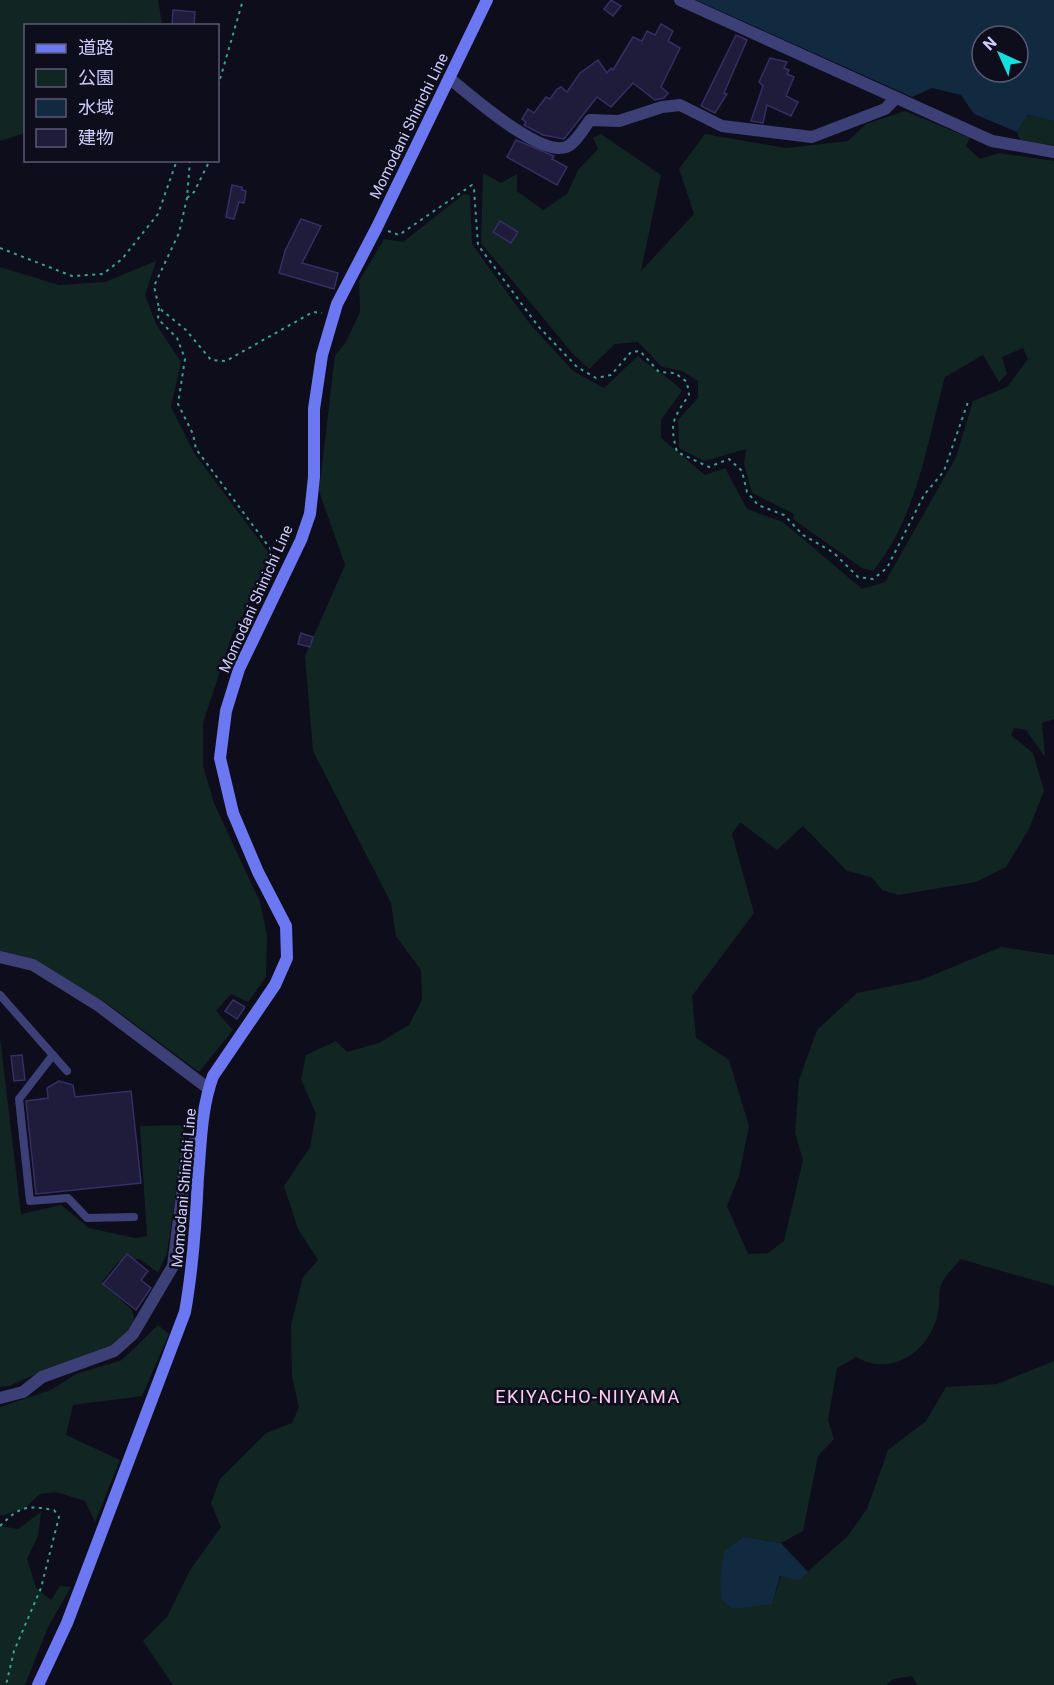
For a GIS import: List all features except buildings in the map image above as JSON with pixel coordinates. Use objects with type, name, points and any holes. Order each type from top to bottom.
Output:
[{"type":"main road","name":"Momodani Shinichi Line","points":[[38,1685],[68,1623],[185,1312],[192,1273],[201,1136],[208,1089],[213,1076],[275,985],[287,958],[286,926],[258,872],[233,813],[220,758],[226,711],[239,669],[301,540],[310,514],[314,477],[314,409],[322,355],[334,313],[487,0]]},
{"type":"street","points":[[680,0],[992,141],[1054,152]]},
{"type":"street","points":[[449,78],[506,124],[555,150],[569,147],[590,120],[620,121],[662,107],[680,105],[722,126],[812,136],[885,109],[896,98]]},
{"type":"street","points":[[0,957],[33,965],[99,1006],[208,1089]]},
{"type":"street","points":[[0,1398],[23,1392],[42,1377],[114,1351],[134,1334],[173,1266],[188,1147],[201,1136]]},
{"type":"lane","points":[[0,995],[67,1071]]},
{"type":"lane","points":[[53,1055],[19,1099],[30,1201],[68,1198],[87,1218],[134,1217]]},
{"type":"path","points":[[219,83],[243,0]]},
{"type":"path","points":[[0,248],[72,276],[103,274],[122,259],[158,214],[176,162]]},
{"type":"path","points":[[190,162],[187,198],[179,233],[154,286],[159,308],[158,319],[177,338],[184,359],[178,404],[193,434],[196,449],[275,555],[280,582]]},
{"type":"path","points":[[187,198],[194,192],[209,162]]},
{"type":"path","points":[[377,227],[399,235],[472,185],[478,245],[538,326],[577,367],[596,378],[611,375],[631,352],[640,351],[660,372],[675,373],[687,382],[690,395],[672,420],[672,434],[677,452],[709,467],[729,459],[742,471],[747,492],[758,505],[784,515],[803,535],[834,554],[858,577],[873,579],[887,568],[924,495],[944,471],[968,402]]},
{"type":"path","points":[[159,308],[186,330],[211,360],[226,361],[313,312],[334,313]]},
{"type":"path","points":[[0,1526],[9,1517],[34,1505],[54,1510],[59,1517],[41,1588],[14,1651],[6,1685]]},
{"type":"green space","points":[[0,0],[158,0],[162,23],[24,24],[24,133],[0,141]]},
{"type":"green space","points":[[905,111],[970,138],[966,146],[980,159],[999,153],[1054,161],[1054,719],[1042,723],[1045,757],[1026,730],[1014,728],[1011,735],[1033,753],[1044,791],[1029,829],[1006,867],[976,882],[898,895],[882,890],[871,877],[847,871],[803,826],[777,850],[740,822],[732,834],[754,913],[692,996],[696,1038],[729,1060],[749,1126],[739,1176],[727,1206],[748,1254],[768,1253],[784,1241],[803,1160],[795,1133],[799,1080],[817,1030],[857,993],[921,980],[1001,947],[1054,955],[1054,1286],[960,1259],[942,1282],[934,1327],[918,1349],[908,1357],[896,1362],[870,1363],[856,1357],[837,1368],[828,1420],[834,1439],[818,1456],[803,1531],[781,1543],[744,1537],[772,1603],[781,1576],[799,1579],[847,1537],[867,1509],[888,1450],[926,1421],[946,1387],[997,1384],[1054,1361],[1054,1685],[917,1685],[912,1676],[893,1679],[886,1685],[173,1685],[143,1641],[167,1617],[190,1570],[221,1527],[211,1503],[220,1479],[266,1433],[292,1423],[299,1407],[292,1377],[291,1325],[303,1277],[318,1260],[298,1229],[284,1186],[310,1147],[316,1114],[301,1079],[306,1055],[336,1041],[347,1052],[379,1043],[409,1025],[422,1000],[421,970],[396,936],[391,903],[313,751],[305,656],[345,565],[319,491],[335,355],[346,342],[360,312],[359,281],[384,239],[403,242],[464,194],[470,195],[472,244],[530,324],[573,371],[604,388],[638,356],[682,391],[661,420],[661,438],[705,475],[725,468],[747,509],[783,522],[862,589],[885,582],[956,457],[973,401],[1007,387],[1028,359],[1023,348],[1002,357],[1007,374],[999,382],[983,355],[945,377],[919,478],[900,527],[888,550],[873,571],[862,568],[793,519],[794,514],[752,493],[744,464],[746,449],[704,461],[679,448],[678,420],[698,398],[698,381],[682,371],[662,367],[638,342],[615,344],[589,369],[573,354],[481,243],[483,173],[501,183],[517,174],[517,191],[543,210],[567,194],[578,170],[598,149],[593,138],[601,134],[661,175],[641,271],[694,214],[679,169],[705,134],[786,148],[848,141],[866,124]]},
{"type":"green space","points":[[1028,115],[1054,121],[1054,145],[1021,142],[1017,132]]},
{"type":"green space","points":[[156,261],[145,295],[156,324],[181,362],[171,407],[194,453],[271,556],[262,579],[232,635],[203,723],[203,766],[214,803],[260,902],[267,935],[266,977],[248,1002],[231,994],[216,1011],[233,1030],[199,1072],[105,1002],[0,955],[0,267],[59,285],[105,282]]},
{"type":"green space","points":[[0,1037],[21,1214],[61,1205],[89,1228],[135,1238],[147,1236],[140,1126],[180,1125],[185,1131],[167,1253],[158,1273],[140,1259],[118,1262],[102,1282],[132,1310],[135,1323],[103,1354],[55,1366],[9,1386],[0,1387]]},
{"type":"green space","points":[[158,1325],[169,1334],[142,1396],[73,1405],[66,1435],[120,1460],[95,1522],[85,1501],[56,1492],[40,1494],[24,1509],[0,1516],[0,1407],[51,1390],[76,1374],[122,1360]]},
{"type":"green space","points":[[41,1512],[38,1536],[27,1559],[36,1588],[51,1600],[60,1586],[71,1587],[48,1627],[25,1685],[0,1685],[0,1526],[18,1529]]},
{"type":"water","points":[[696,0],[1054,0],[1054,121],[1028,115],[1017,132],[974,114],[961,95],[932,88],[912,97]]},
{"type":"water","points":[[744,1537],[781,1543],[808,1572],[799,1580],[780,1576],[772,1604],[733,1609],[721,1599],[720,1580],[724,1551]]},
{"type":"district","name":"EKIYACHO-NIIYAMA","points":[[588,1396]]}]
